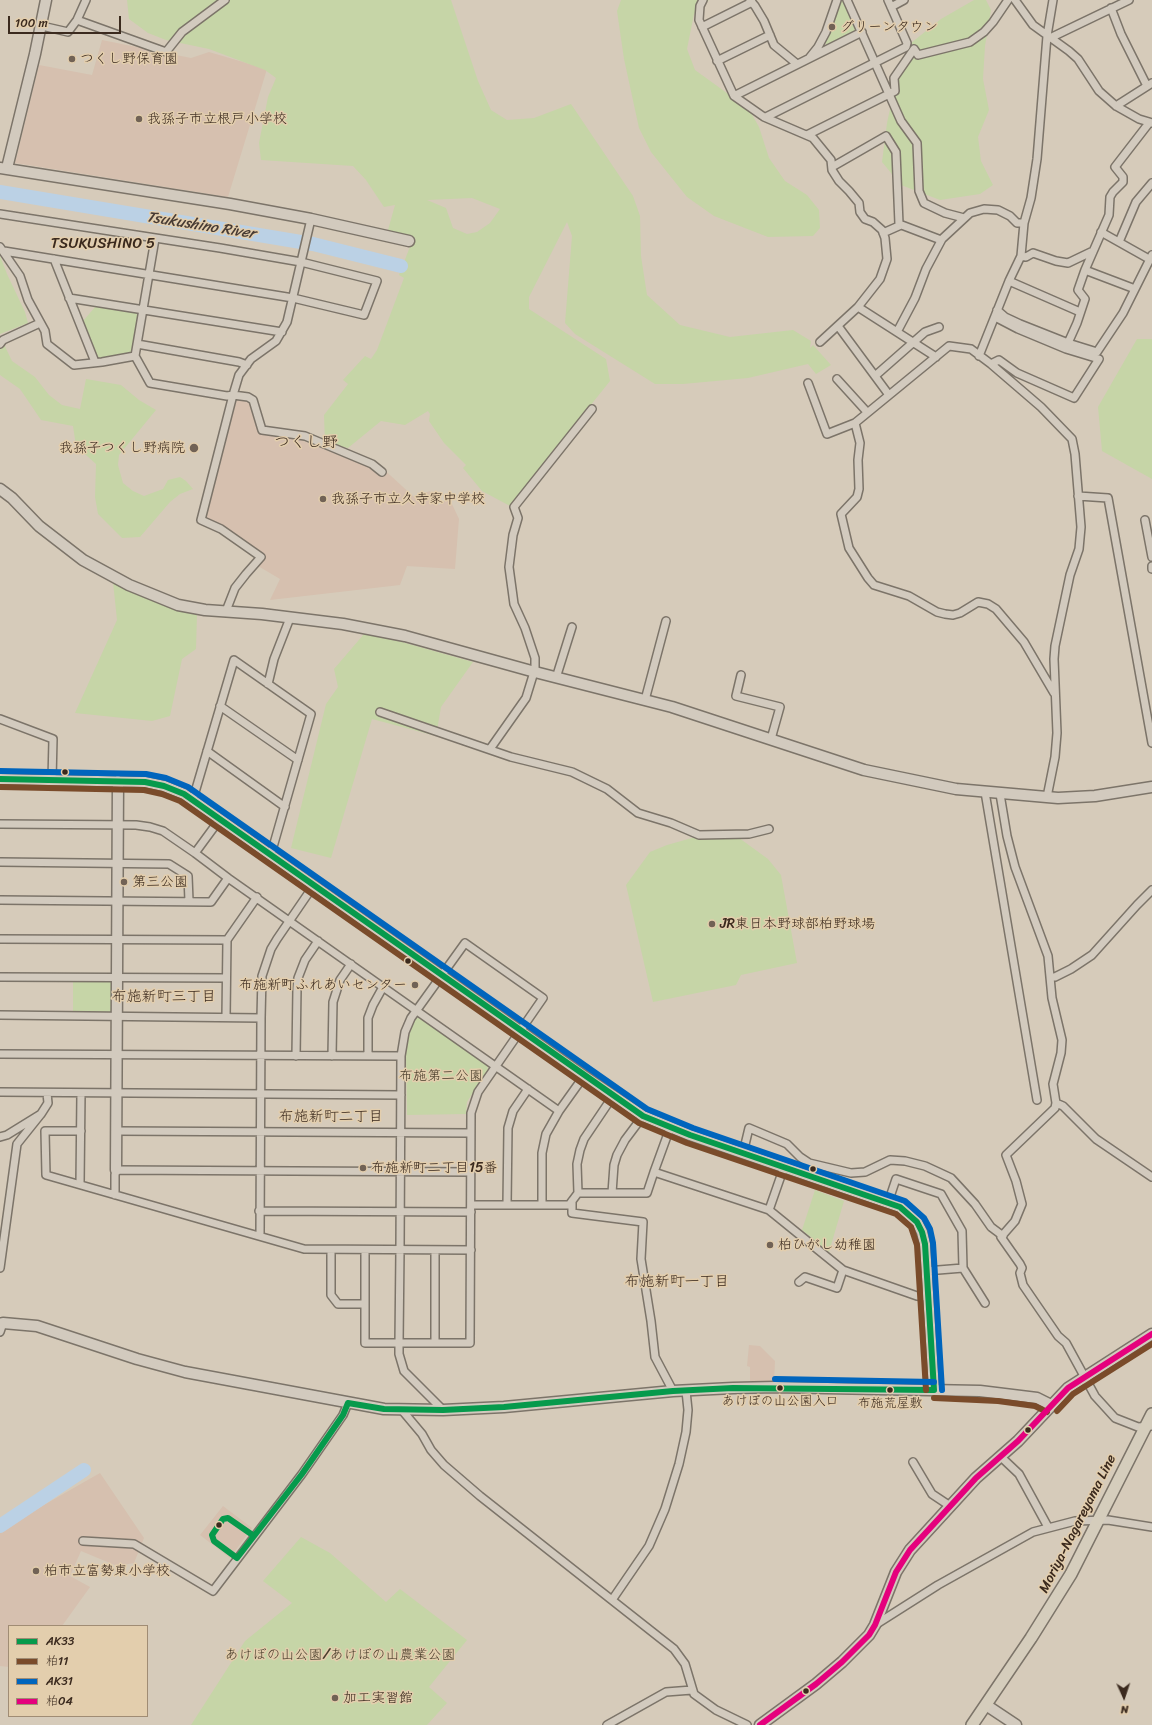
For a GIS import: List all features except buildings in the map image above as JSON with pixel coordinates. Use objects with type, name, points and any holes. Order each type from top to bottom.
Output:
[{"type":"main road","name":"Moriya-Nagareyama Line","points":[[972,1725],[1061,1593],[1149,1426],[1152,1414]]},
{"type":"street","points":[[46,0],[42,26],[3,168],[230,204],[310,219],[409,241]]},
{"type":"street","points":[[42,26],[68,32],[77,20],[86,0]]},
{"type":"street","points":[[77,20],[166,52],[182,32],[225,0]]},
{"type":"street","points":[[702,0],[699,20],[734,96],[766,118],[813,138],[831,160],[832,167],[839,181],[859,203],[860,212],[865,219],[873,222],[882,230],[887,259],[880,279],[858,308],[820,342]]},
{"type":"street","points":[[808,59],[818,47],[826,32],[837,0]]},
{"type":"street","points":[[847,0],[901,121],[917,143],[919,190],[924,203],[945,213],[964,218]]},
{"type":"street","points":[[766,118],[906,47],[907,43],[889,3],[904,0]]},
{"type":"street","points":[[807,135],[895,91],[894,78],[914,49],[918,55],[970,42],[989,27],[1008,0]]},
{"type":"street","points":[[1015,0],[1033,25],[1048,37],[1069,50],[1078,59],[1099,91],[1116,106],[1150,123],[1115,167],[1123,177],[1123,182],[1110,197],[1109,215],[1092,252],[1078,290],[1085,299],[1078,323],[1068,342]]},
{"type":"street","points":[[979,356],[1009,281],[1021,256],[1024,223],[1030,203],[1037,159],[1048,37],[1053,0]]},
{"type":"street","points":[[1048,37],[1129,0]]},
{"type":"street","points":[[702,27],[751,1],[764,21],[774,44],[797,64]]},
{"type":"street","points":[[1111,8],[1124,40],[1149,85],[1116,106]]},
{"type":"street","points":[[734,96],[862,32]]},
{"type":"street","points":[[717,61],[770,35]]},
{"type":"street","points":[[832,167],[886,136],[896,152],[899,224],[941,240]]},
{"type":"street","points":[[1120,242],[1136,202],[1152,183]]},
{"type":"street","points":[[897,332],[915,298],[924,273],[941,240],[964,218],[970,213],[984,209],[998,210],[1010,216],[1017,223],[1024,223]]},
{"type":"street","points":[[0,214],[301,262],[376,280],[364,315],[293,298],[54,259],[2,249]]},
{"type":"street","points":[[226,611],[236,588],[261,557],[221,529],[201,520],[239,375],[251,359],[276,341],[287,322],[310,219]]},
{"type":"street","points":[[883,233],[902,225]]},
{"type":"street","points":[[996,313],[1020,324],[1097,352],[1123,313],[1151,257],[1101,232]]},
{"type":"street","points":[[155,239],[135,356],[150,384],[227,396],[248,396],[253,400],[262,430],[305,436],[372,464],[382,472]]},
{"type":"street","points":[[2,249],[20,276],[28,300],[45,331],[47,344],[74,365],[135,356]]},
{"type":"street","points":[[1021,256],[1026,257],[1033,253],[1056,261],[1068,263],[1092,252]]},
{"type":"street","points":[[54,259],[95,362]]},
{"type":"street","points":[[1085,270],[1135,289]]},
{"type":"street","points":[[1009,281],[1080,312]]},
{"type":"street","points":[[69,298],[282,332]]},
{"type":"street","points":[[858,308],[936,357]]},
{"type":"street","points":[[991,364],[999,360],[1017,373],[1074,398],[1099,359],[1066,349],[1018,329],[996,313]]},
{"type":"street","points":[[0,344],[3,340],[40,323]]},
{"type":"street","points":[[838,326],[889,395]]},
{"type":"street","points":[[875,376],[925,332],[939,327]]},
{"type":"street","points":[[137,344],[239,362],[247,365]]},
{"type":"street","points":[[808,383],[827,434],[855,423],[949,346],[971,349],[991,364],[1041,407],[1072,439],[1075,454],[1081,527],[1079,549],[1070,575],[1055,646],[1054,660],[1057,733],[1055,757],[1047,797]]},
{"type":"street","points":[[837,379],[868,412]]},
{"type":"street","points":[[490,749],[526,698],[534,672],[535,658],[525,628],[514,604],[509,566],[513,535],[518,518],[514,507],[592,409]]},
{"type":"street","points":[[855,423],[860,443],[858,460],[859,489],[857,497],[841,514],[849,548],[868,578],[874,585],[909,596],[936,612],[945,614],[953,615],[960,613],[978,602],[988,604],[996,609],[1024,642],[1055,694]]},
{"type":"street","points":[[0,489],[12,498],[39,526],[71,551],[99,570],[178,606],[290,618],[376,630],[436,644],[556,678],[645,700],[771,739],[864,770],[956,789],[1047,797],[1095,796],[1152,787]]},
{"type":"street","points":[[1078,496],[1108,498],[1152,743]]},
{"type":"street","points":[[1145,520],[1152,557]]},
{"type":"street","points":[[268,684],[274,659],[290,618]]},
{"type":"street","points":[[645,700],[666,621]]},
{"type":"street","points":[[556,678],[572,627]]},
{"type":"street","points":[[194,799],[234,660],[311,714],[271,854]]},
{"type":"street","points":[[741,675],[736,696],[780,707],[771,739]]},
{"type":"street","points":[[220,706],[298,760]]},
{"type":"street","points":[[380,712],[511,757],[564,769],[607,789],[638,812],[671,822],[699,835],[749,834],[769,829]]},
{"type":"street","points":[[0,719],[53,739],[52,780]]},
{"type":"street","points":[[207,751],[285,807]]},
{"type":"street","points":[[0,779],[145,782],[164,786],[194,799],[220,819],[520,1031],[643,1116],[670,1128],[900,1207],[917,1222],[922,1232],[925,1244],[934,1390]]},
{"type":"street","points":[[115,1195],[118,1016],[118,781]]},
{"type":"street","points":[[985,792],[1037,1100]]},
{"type":"street","points":[[1000,794],[1007,836],[1015,867],[1048,956],[1052,998],[1062,1040],[1061,1053],[1053,1084],[1056,1103],[1055,1108],[1006,1155],[1016,1181],[1022,1204],[1015,1221],[1001,1237],[1022,1268],[1020,1273],[1023,1285],[1058,1336],[1066,1343],[1095,1396],[1115,1418],[1138,1427],[1149,1426]]},
{"type":"street","points":[[195,854],[220,819]]},
{"type":"street","points":[[0,824],[118,824],[150,827],[163,831],[559,1111]]},
{"type":"street","points":[[0,862],[169,864],[188,876],[189,901]]},
{"type":"street","points":[[0,900],[211,902],[228,878]]},
{"type":"street","points":[[260,1236],[259,1172],[261,986],[266,961],[271,949],[288,920],[314,885]]},
{"type":"street","points":[[1050,977],[1055,977],[1071,969],[1092,955],[1152,890]]},
{"type":"street","points":[[226,1017],[227,940],[257,897]]},
{"type":"street","points":[[0,938],[227,940]]},
{"type":"street","points":[[296,1056],[297,983],[305,960],[318,941]]},
{"type":"street","points":[[365,1250],[365,1343],[399,1343],[435,1343],[470,1343],[470,1133],[474,1102],[478,1092],[495,1066],[543,998],[465,943],[416,1010],[405,1032],[401,1056],[399,1343],[401,1365],[404,1371],[443,1410]]},
{"type":"street","points":[[332,1056],[333,1002],[340,980],[351,964]]},
{"type":"street","points":[[0,977],[226,978]]},
{"type":"street","points":[[368,1056],[368,1018],[383,987]]},
{"type":"street","points":[[0,1015],[260,1018]]},
{"type":"street","points":[[0,1054],[401,1056]]},
{"type":"street","points":[[542,1205],[544,1145],[551,1123],[584,1076]]},
{"type":"street","points":[[506,1205],[508,1128],[513,1111],[528,1089]]},
{"type":"street","points":[[0,1092],[401,1095]]},
{"type":"street","points":[[0,1268],[17,1144],[48,1103],[48,1093]]},
{"type":"street","points":[[80,1184],[81,1093]]},
{"type":"street","points":[[259,1211],[400,1212],[506,1205],[569,1205],[578,1193],[577,1164],[584,1139],[613,1096]]},
{"type":"street","points":[[1056,1103],[1063,1106],[1096,1139],[1152,1177]]},
{"type":"street","points":[[0,1136],[7,1135],[41,1114]]},
{"type":"street","points":[[612,1194],[614,1165],[617,1155],[625,1140],[643,1116]]},
{"type":"street","points":[[578,1193],[647,1193],[670,1128]]},
{"type":"street","points":[[743,1153],[749,1128],[787,1144],[800,1157],[809,1163],[851,1173],[865,1172],[890,1160],[905,1161],[925,1166],[951,1178],[975,1204],[991,1227],[1003,1236]]},
{"type":"street","points":[[81,1131],[45,1131],[46,1174],[304,1249],[471,1250]]},
{"type":"street","points":[[117,1131],[470,1133]]},
{"type":"street","points":[[769,1210],[784,1167]]},
{"type":"street","points":[[116,1170],[471,1172]]},
{"type":"street","points":[[654,1172],[769,1210],[843,1270],[917,1296],[928,1297]]},
{"type":"street","points":[[888,1203],[896,1179],[941,1194],[962,1231],[963,1268],[986,1303]]},
{"type":"street","points":[[572,1201],[572,1213],[643,1222],[641,1259],[655,1357],[673,1391]]},
{"type":"street","points":[[331,1250],[331,1296],[338,1304],[365,1304]]},
{"type":"street","points":[[435,1250],[435,1343]]},
{"type":"street","points":[[926,1271],[963,1268]]},
{"type":"street","points":[[799,1282],[805,1278],[837,1288],[843,1270]]},
{"type":"street","points":[[1,1326],[37,1326],[137,1359],[185,1372],[372,1408],[443,1410],[504,1408],[673,1391],[768,1387],[934,1390],[999,1393],[1037,1398],[1051,1405]]},
{"type":"street","points":[[760,1725],[790,1705],[842,1662],[869,1635],[875,1625],[896,1572],[910,1550],[976,1478],[1018,1441],[1068,1388],[1152,1334]]},
{"type":"street","points":[[612,1600],[649,1546],[665,1509],[679,1464],[686,1432],[688,1410],[686,1391]]},
{"type":"street","points":[[83,1541],[134,1544],[212,1591],[311,1462],[343,1415],[348,1403]]},
{"type":"street","points":[[401,1409],[418,1429],[444,1465],[484,1500],[586,1578],[674,1649],[685,1664],[692,1690],[705,1703],[746,1725]]},
{"type":"street","points":[[1000,1456],[1019,1474],[1048,1526]]},
{"type":"street","points":[[913,1462],[932,1494],[950,1506]]},
{"type":"street","points":[[875,1625],[938,1585],[1033,1532],[1048,1526],[1075,1521],[1099,1520],[1152,1527]]},
{"type":"street","points":[[607,1725],[666,1692],[692,1690]]},
{"type":"street","points":[[986,1705],[1016,1725]]},
{"type":"shaded area","name":"我孫子市立根戸小学校","points":[[102,40],[191,58],[209,52],[267,69],[228,197],[15,163],[39,65],[92,75]]},
{"type":"shaded area","name":"我孫子市立久寺家中学校","points":[[237,398],[248,400],[260,434],[299,439],[348,459],[351,452],[378,464],[414,497],[430,491],[439,505],[446,500],[452,504],[459,519],[455,569],[407,566],[400,585],[270,600],[280,579],[258,566],[264,556],[218,523],[206,518]]},
{"type":"shaded area","points":[[749,1345],[760,1346],[775,1361],[774,1383],[750,1383],[750,1367],[747,1366]]},
{"type":"shaded area","name":"柏市立富勢東小学校","points":[[100,1473],[144,1538],[134,1563],[117,1566],[81,1551],[70,1576],[90,1587],[63,1625],[8,1625],[8,1667],[0,1666],[0,1530]]},
{"type":"shaded area","points":[[223,1506],[252,1528],[230,1558],[200,1535]]},
{"type":"green space","points":[[127,0],[451,0],[478,81],[491,110],[507,120],[534,118],[571,104],[633,196],[640,216],[641,256],[647,295],[680,325],[730,337],[793,330],[811,341],[810,348],[813,345],[831,365],[816,374],[808,364],[748,378],[683,384],[655,384],[575,334],[565,323],[572,236],[567,222],[529,297],[529,309],[606,359],[610,381],[510,506],[482,491],[463,468],[466,465],[444,443],[429,421],[430,414],[428,411],[405,425],[381,421],[348,448],[325,443],[324,415],[348,384],[343,380],[365,356],[371,359],[377,350],[404,278],[399,275],[413,239],[401,236],[402,234],[388,230],[395,205],[384,207],[366,180],[353,166],[261,160],[259,143],[268,97],[276,78],[265,70],[209,49],[166,40],[148,33],[129,19]],"holes":[[[472,198],[500,209],[490,223],[477,232],[467,234],[453,228],[446,208],[427,200]]]},
{"type":"green space","points":[[621,0],[709,0],[694,14],[687,49],[695,70],[749,109],[759,127],[769,158],[785,181],[807,195],[819,210],[820,228],[813,236],[768,237],[714,216],[687,197],[651,152],[639,128],[624,59],[617,11]]},
{"type":"green space","points":[[974,0],[986,0],[991,10],[985,46],[983,79],[989,110],[978,137],[981,161],[993,185],[980,194],[940,200],[901,185],[882,162],[887,123],[895,86],[911,43],[941,19]]},
{"type":"green space","points":[[840,1],[844,1],[856,28],[855,31],[827,46],[825,42]]},
{"type":"green space","points":[[0,256],[25,312],[28,323],[0,334]]},
{"type":"green space","points":[[96,306],[138,312],[140,315],[134,350],[131,353],[101,359],[98,357],[83,321]]},
{"type":"green space","points":[[0,336],[12,361],[35,377],[49,395],[62,405],[80,409],[86,379],[121,385],[139,400],[156,410],[119,455],[118,465],[123,483],[133,491],[144,496],[163,489],[168,480],[180,477],[193,489],[180,494],[170,502],[140,537],[122,538],[98,514],[95,497],[96,464],[76,446],[73,426],[41,420],[20,389],[0,375]]},
{"type":"green space","points":[[1137,339],[1152,339],[1152,479],[1102,451],[1098,407]]},
{"type":"green space","points":[[113,582],[164,605],[197,614],[196,649],[182,659],[170,716],[152,721],[75,713],[117,620]]},
{"type":"green space","points":[[364,634],[402,642],[473,662],[441,707],[436,736],[372,719],[331,858],[291,848],[326,704],[338,687],[334,669]]},
{"type":"green space","name":"JR東日本野球部柏野球場","points":[[706,834],[735,835],[768,859],[781,875],[797,963],[741,975],[736,985],[653,1002],[626,885],[650,852],[667,845]]},
{"type":"green space","points":[[73,982],[112,982],[112,1013],[73,1013]]},
{"type":"green space","name":"布施第二公園","points":[[416,1018],[421,1018],[487,1065],[488,1069],[467,1102],[466,1114],[407,1115],[406,1052],[411,1027]]},
{"type":"green space","points":[[815,1190],[844,1201],[829,1252],[802,1230]]},
{"type":"green space","name":"あけぼの山公園/あけぼの山農業公園","points":[[301,1537],[330,1553],[386,1602],[400,1589],[467,1640],[429,1687],[447,1703],[427,1725],[191,1725],[245,1641],[292,1603],[263,1581]]},
{"type":"waterway","name":"Tsukushino River","points":[[0,192],[313,244],[401,266]]},
{"type":"waterway","points":[[0,1526],[84,1470]]},
{"type":"transit line","name":"AK31","points":[[0,771],[146,774],[166,778],[188,787],[647,1109],[693,1128],[905,1201],[924,1218],[930,1229],[933,1243],[942,1390]]},
{"type":"transit line","name":"AK33","points":[[0,779],[145,782],[164,786],[184,794],[643,1116],[690,1135],[900,1207],[917,1222],[922,1232],[925,1244],[934,1390]]},
{"type":"transit line","name":"柏11","points":[[0,787],[144,790],[162,794],[180,801],[639,1123],[687,1143],[896,1214],[911,1227],[917,1245],[926,1390]]},
{"type":"transit line","name":"柏04","points":[[760,1725],[816,1684],[842,1662],[869,1635],[875,1625],[896,1572],[910,1550],[976,1478],[1018,1441],[1068,1388],[1152,1334]]},
{"type":"transit line","name":"柏11","points":[[1057,1411],[1073,1394],[1152,1344]]},
{"type":"transit line","name":"AK31","points":[[775,1379],[934,1382]]},
{"type":"transit line","name":"AK33","points":[[348,1403],[384,1409],[443,1410],[504,1407],[673,1391],[733,1388],[934,1390]]},
{"type":"transit line","name":"柏11","points":[[934,1398],[998,1401],[1035,1406],[1047,1412]]},
{"type":"transit line","name":"AK33","points":[[254,1536],[228,1518],[223,1519],[212,1535],[214,1541],[237,1558],[302,1474],[343,1415],[348,1403]]},
{"type":"place","name":"グリーンタウン","points":[[832,27]]},
{"type":"place","name":"つくし野保育園","points":[[72,59]]},
{"type":"place","name":"我孫子市立根戸小学校","points":[[139,119]]},
{"type":"place","name":"我孫子つくし野病院","points":[[194,448]]},
{"type":"place","name":"我孫子市立久寺家中学校","points":[[323,499]]},
{"type":"place","name":"第三公園","points":[[124,882]]},
{"type":"place","name":"JR東日本野球部柏野球場","points":[[712,924]]},
{"type":"place","name":"布施新町ふれあいセンター","points":[[415,985]]},
{"type":"place","name":"布施新町二丁目15番","points":[[363,1168]]},
{"type":"place","name":"柏ひがし幼稚園","points":[[770,1245]]},
{"type":"place","name":"あけぼの山公園入口","points":[[780,1388]]},
{"type":"place","name":"布施荒屋敷","points":[[890,1390]]},
{"type":"place","name":"柏市立富勢東小学校","points":[[36,1571]]},
{"type":"place","name":"加工実習館","points":[[335,1698]]},
{"type":"district","name":"TSUKUSHINO 5","points":[[103,244]]},
{"type":"district","name":"つくし野","points":[[306,443]]},
{"type":"district","name":"布施新町三丁目","points":[[164,997]]},
{"type":"district","name":"布施新町二丁目","points":[[331,1117]]},
{"type":"district","name":"布施新町一丁目","points":[[677,1282]]}]
